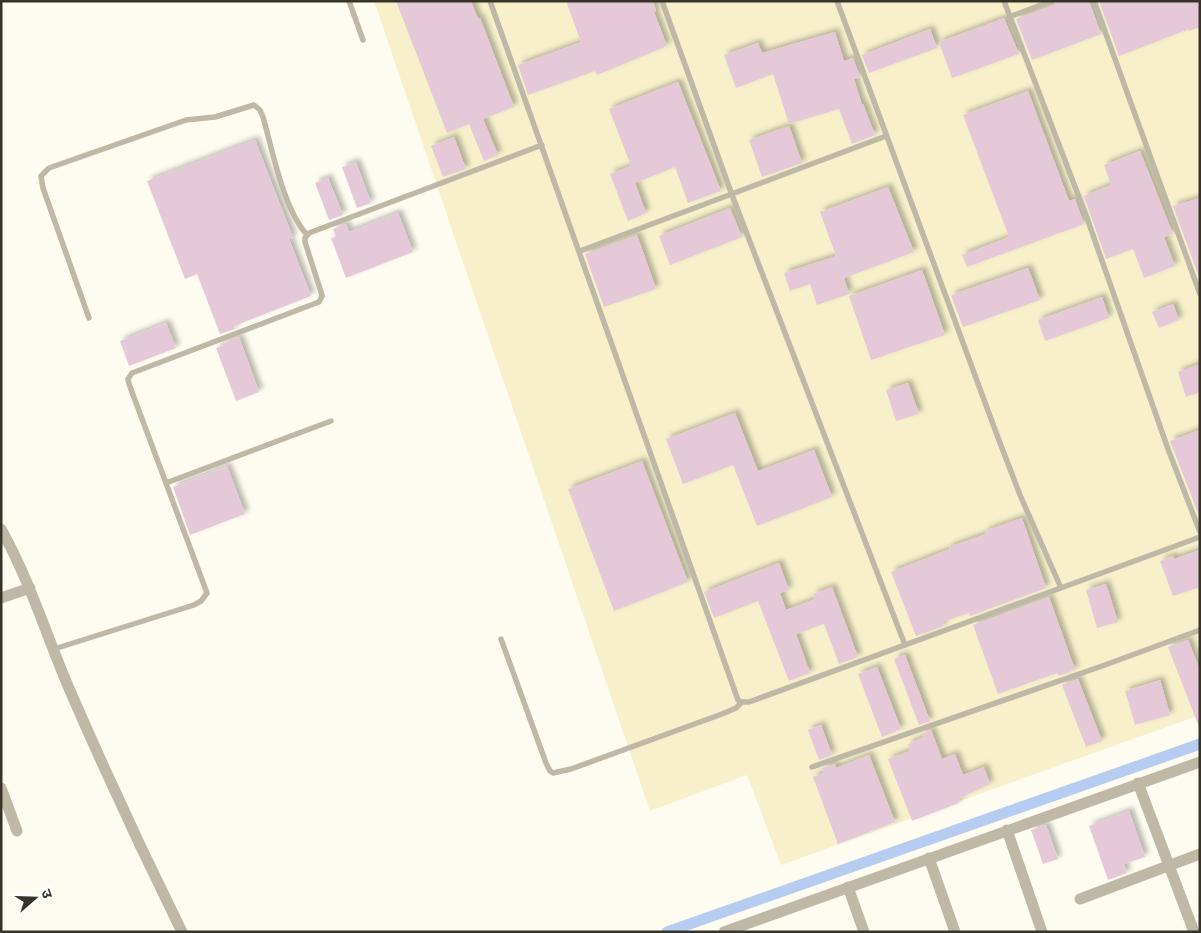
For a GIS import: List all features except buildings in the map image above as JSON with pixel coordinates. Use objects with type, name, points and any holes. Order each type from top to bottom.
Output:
[{"type":"street","points":[[1,529],[30,588],[77,707],[132,829],[182,932]]},
{"type":"street","points":[[1,598],[30,588]]},
{"type":"street","points":[[724,932],[1200,762]]},
{"type":"street","points":[[1138,783],[1194,932]]},
{"type":"street","points":[[1,788],[17,831]]},
{"type":"street","points":[[1007,830],[1042,932]]},
{"type":"street","points":[[1080,899],[1200,854]]},
{"type":"street","points":[[928,858],[955,932]]},
{"type":"street","points":[[848,887],[864,932]]},
{"type":"lane","points":[[349,1],[363,40]]},
{"type":"lane","points":[[490,1],[735,695],[742,702],[749,702],[1200,537]]},
{"type":"lane","points":[[662,1],[732,196],[905,645]]},
{"type":"lane","points":[[837,1],[997,435],[1020,495],[1062,588]]},
{"type":"lane","points":[[1004,1],[1087,218],[1168,449],[1200,532]]},
{"type":"lane","points":[[1009,17],[1052,1]]},
{"type":"lane","points":[[1094,1],[1200,294]]},
{"type":"lane","points":[[89,318],[43,188],[42,176],[49,168],[186,120],[215,117],[254,105],[260,110],[291,211],[307,235]]},
{"type":"lane","points":[[580,252],[732,196],[886,136]]},
{"type":"lane","points":[[307,235],[542,145]]},
{"type":"lane","points":[[54,649],[194,604],[205,597],[206,587],[129,384],[130,376],[136,371],[319,302],[322,296],[305,242],[307,235]]},
{"type":"lane","points":[[166,483],[331,421]]},
{"type":"lane","points":[[812,767],[1106,665],[1200,630]]},
{"type":"lane","points":[[501,639],[546,763],[553,773],[579,766],[722,714],[736,708],[742,702]]},
{"type":"shaded area","points":[[374,1],[1200,1],[1200,715],[781,865],[747,775],[650,811]]},
{"type":"waterway","points":[[667,932],[1200,744]]}]
